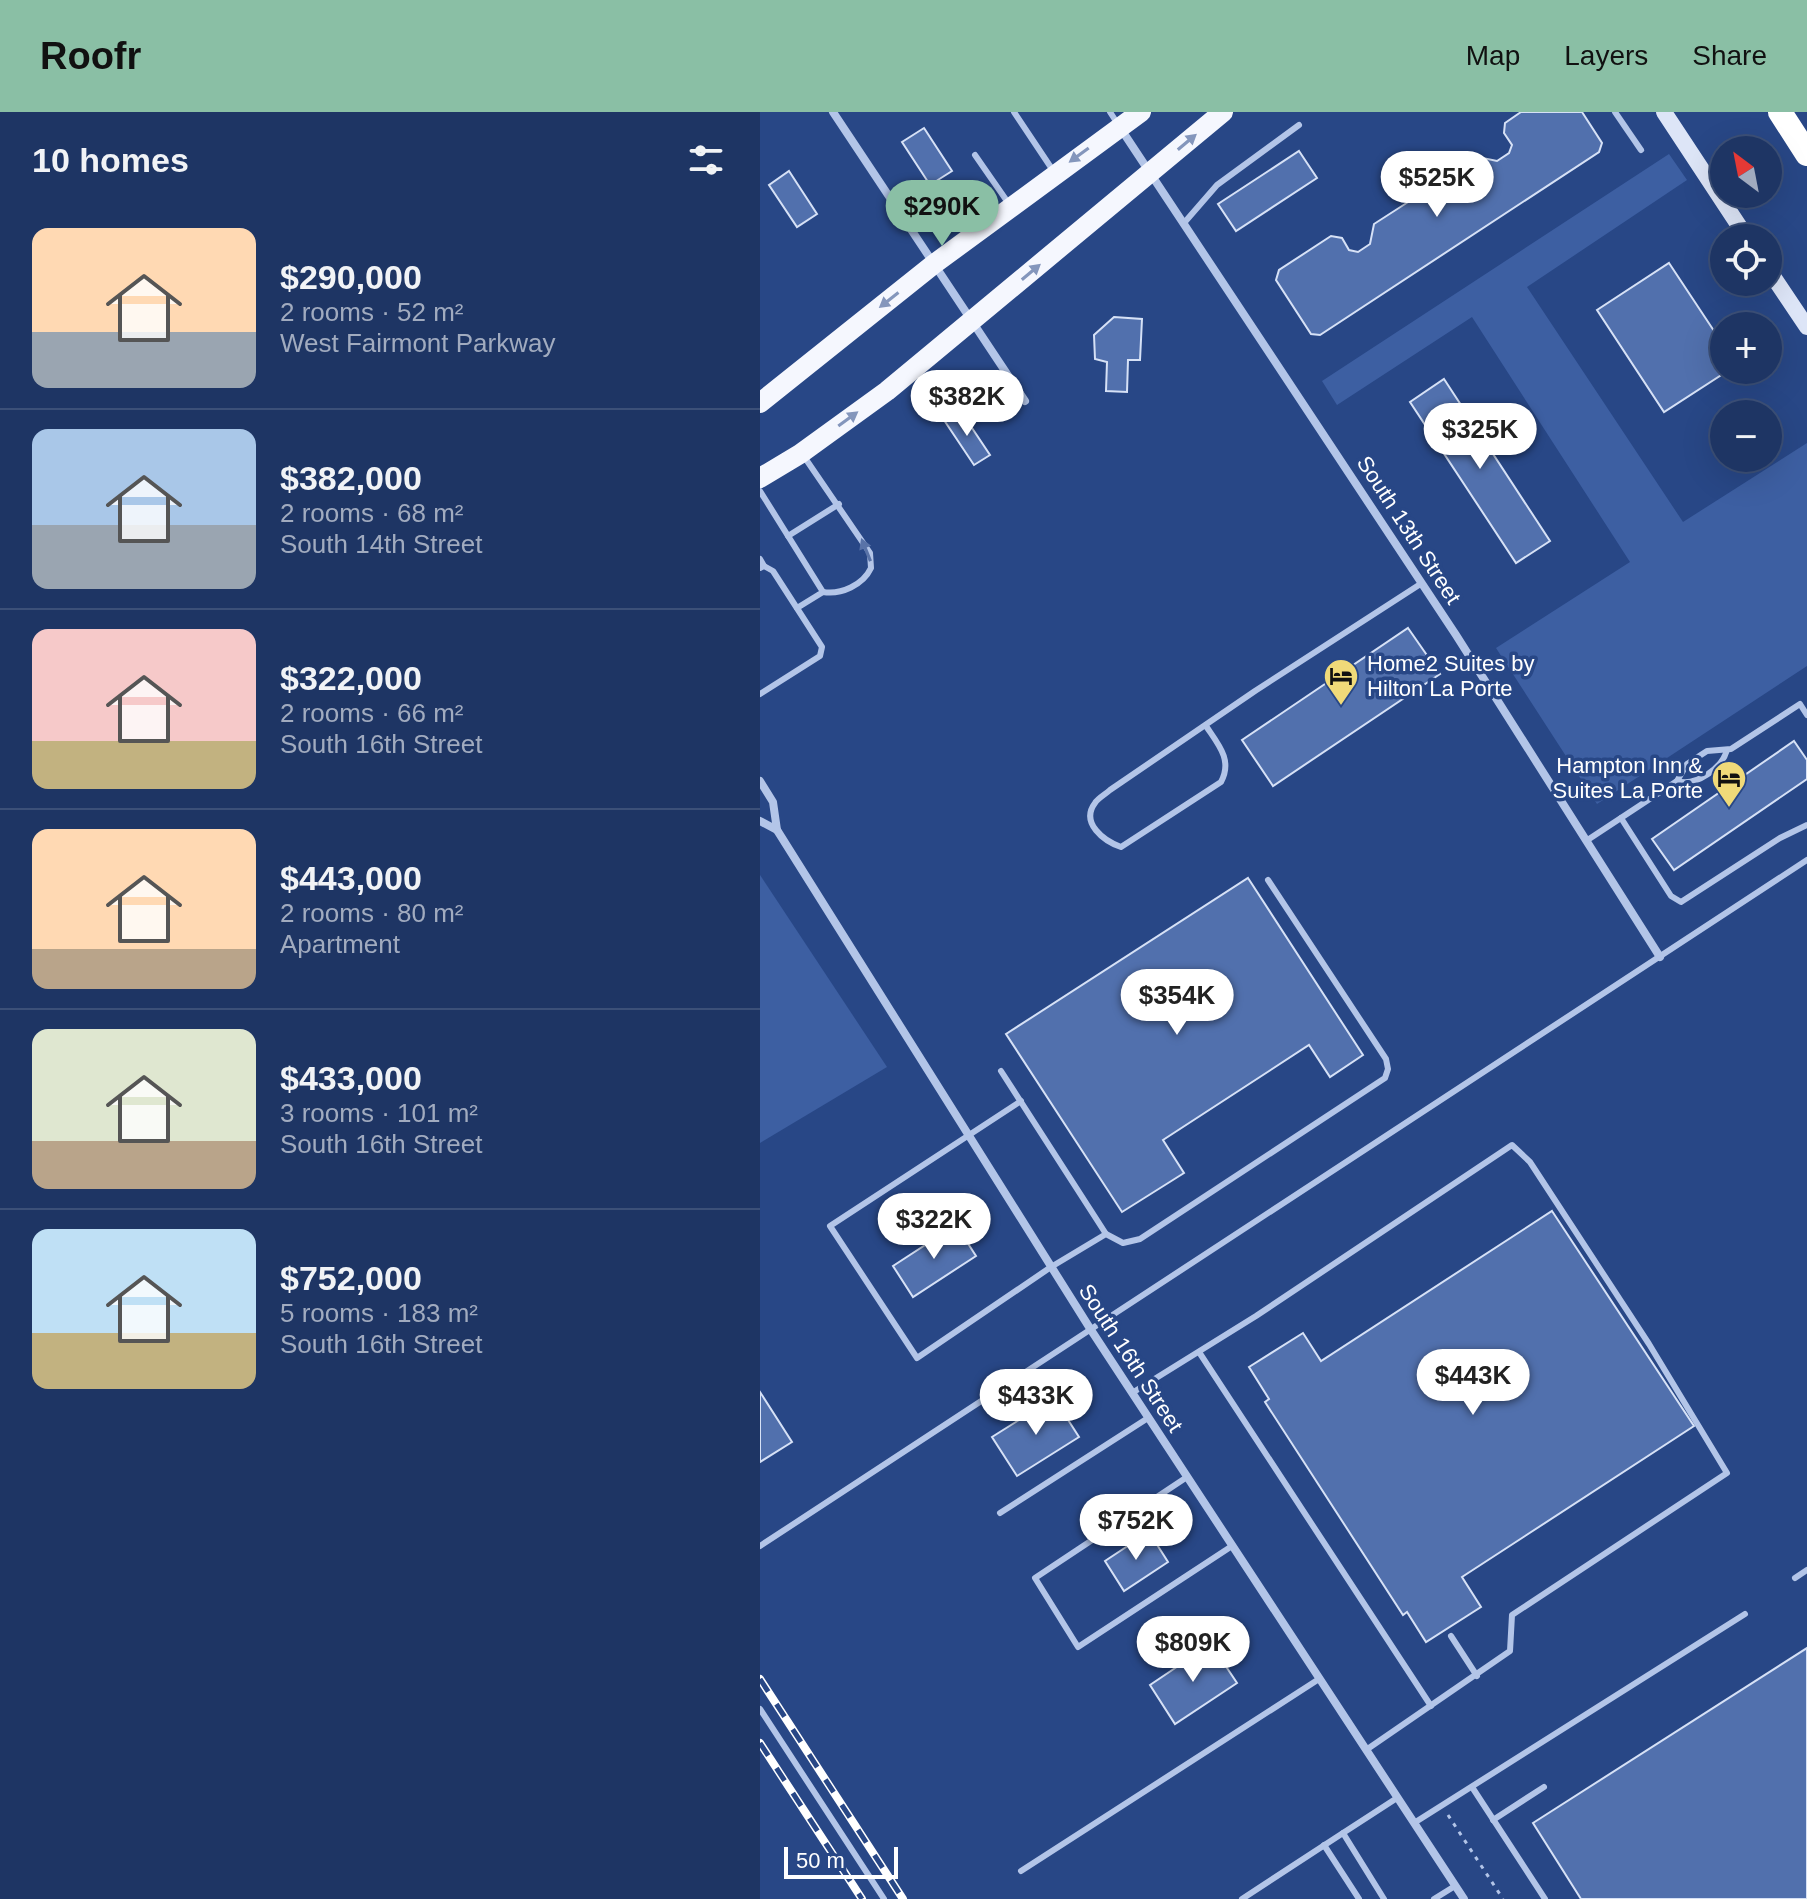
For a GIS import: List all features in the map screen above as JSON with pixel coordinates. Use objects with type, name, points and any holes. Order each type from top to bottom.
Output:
[{"type":"highway","points":[[1780,112],[1807,154]]},
{"type":"main road","points":[[760,403],[934,264],[1055,173],[1115,120],[1141,112]]},
{"type":"main road","points":[[760,478],[801,453],[887,391],[1223,112]]},
{"type":"main road","points":[[1664,112],[1738,224]]},
{"type":"main road","points":[[1782,290],[1807,327]]},
{"type":"street","points":[[833,112],[1025,401]]},
{"type":"street","name":"South 13th Street","points":[[1115,120],[1422,583],[1660,957]]},
{"type":"street","name":"South 16th Street","points":[[760,781],[773,802],[777,830],[1051,1267],[1464,1899]]},
{"type":"street","name":"South 16th Street","points":[[760,821],[777,830]]},
{"type":"lane","points":[[1014,112],[1055,173]]},
{"type":"lane","points":[[1615,112],[1641,150]]},
{"type":"lane","points":[[1184,223],[1217,185],[1299,125]]},
{"type":"lane","points":[[975,155],[1010,206]]},
{"type":"lane","points":[[797,608],[823,592],[841,592],[853,587],[868,575],[871,568],[870,553],[801,453]]},
{"type":"lane","points":[[760,491],[823,592]]},
{"type":"lane","points":[[788,536],[839,504]]},
{"type":"lane","points":[[760,694],[820,656],[822,647],[773,571],[761,564]]},
{"type":"lane","points":[[1206,726],[1223,750],[1226,772],[1221,782],[1121,847],[1100,837],[1092,825],[1090,814],[1095,803],[1255,691],[1422,583]]},
{"type":"lane","points":[[1586,841],[1677,781],[1687,764],[1707,751],[1727,750],[1800,704],[1807,715]]},
{"type":"lane","points":[[1677,781],[1692,783],[1724,760],[1727,750]]},
{"type":"lane","points":[[1621,818],[1671,896],[1681,902],[1780,838],[1807,825]]},
{"type":"lane","points":[[760,1546],[1807,860]]},
{"type":"lane","points":[[1001,1071],[1106,1234],[1123,1243],[1140,1239],[1385,1078],[1388,1069],[1386,1059],[1268,880]]},
{"type":"lane","points":[[1021,1101],[830,1226],[917,1358],[1051,1267],[1106,1234]]},
{"type":"lane","points":[[1132,1393],[1512,1145],[1530,1162],[1649,1344],[1727,1473],[1512,1615],[1510,1651],[1366,1750]]},
{"type":"lane","points":[[1199,1352],[1431,1706]]},
{"type":"lane","points":[[1000,1513],[1148,1418]]},
{"type":"lane","points":[[1187,1477],[1035,1578],[1078,1647],[1232,1546]]},
{"type":"lane","points":[[1795,1578],[1807,1570]]},
{"type":"lane","points":[[1414,1823],[1745,1614]]},
{"type":"lane","points":[[1451,1636],[1477,1676]]},
{"type":"lane","points":[[1021,1871],[1319,1679]]},
{"type":"lane","points":[[760,1709],[884,1899]]},
{"type":"lane","points":[[1472,1787],[1545,1899]]},
{"type":"lane","points":[[1493,1820],[1544,1787]]},
{"type":"lane","points":[[1242,1899],[1397,1798]]},
{"type":"lane","points":[[1343,1833],[1384,1899]]},
{"type":"lane","points":[[1324,1845],[1359,1899]]},
{"type":"lane","points":[[1434,1899],[1455,1886]]},
{"type":"path","points":[[1441,1806],[1503,1899]]},
{"type":"shaded area","points":[[1669,154],[1687,180],[1527,287],[1683,522],[1761,472],[1782,472],[1782,459],[1807,443],[1807,666],[1597,804],[1496,648],[1630,562],[1472,317],[1337,405],[1322,381]]},
{"type":"shaded area","points":[[760,875],[887,1067],[760,1143]]},
{"type":"building","points":[[1521,112],[1582,112],[1602,143],[1599,152],[1320,335],[1311,334],[1276,280],[1279,270],[1331,236],[1342,238],[1349,250],[1358,252],[1370,244],[1374,224],[1478,157],[1497,161],[1509,153],[1512,145],[1504,133],[1505,123]]},
{"type":"building","points":[[924,128],[952,171],[930,185],[902,142]]},
{"type":"building","points":[[1299,151],[1317,178],[1236,231],[1218,204]]},
{"type":"building","points":[[789,171],[817,214],[797,227],[769,185]]},
{"type":"building","points":[[1669,263],[1710,325],[1710,382],[1664,412],[1597,310]]},
{"type":"building","points":[[1114,317],[1142,319],[1140,360],[1128,360],[1127,392],[1106,391],[1107,362],[1095,359],[1094,335]]},
{"type":"building","points":[[1444,379],[1550,541],[1516,563],[1410,402]]},
{"type":"building","points":[[960,410],[990,455],[974,465],[944,420]]},
{"type":"building","name":"Home2 Suites by Hilton La Porte","points":[[1408,628],[1440,674],[1273,786],[1242,740]]},
{"type":"building","name":"Hampton Inn & Suites La Porte","points":[[1794,741],[1807,760],[1807,779],[1674,870],[1652,839]]},
{"type":"building","points":[[1248,878],[1363,1055],[1330,1077],[1309,1045],[1163,1140],[1184,1173],[1122,1212],[1006,1034]]},
{"type":"building","points":[[1552,1211],[1694,1426],[1462,1577],[1481,1607],[1426,1642],[1407,1612],[1403,1615],[1265,1402],[1269,1399],[1249,1367],[1303,1333],[1321,1361]]},
{"type":"building","points":[[956,1225],[976,1256],[913,1297],[893,1266]]},
{"type":"building","points":[[760,1392],[792,1442],[760,1462]]},
{"type":"building","points":[[1054,1398],[1079,1437],[1017,1476],[992,1437]]},
{"type":"building","points":[[1149,1532],[1168,1562],[1124,1591],[1105,1561]]},
{"type":"building","points":[[1211,1644],[1237,1683],[1175,1724],[1150,1685]]},
{"type":"building","points":[[1807,1648],[1807,1899],[1581,1899],[1533,1823]]},
{"type":"railway","points":[[760,1679],[903,1899]]},
{"type":"railway","points":[[760,1743],[862,1899]]},
{"type":"place","name":"Home2 Suites by Hilton La Porte","points":[[1341,707]]},
{"type":"place","name":"Hampton Inn & Suites La Porte","points":[[1729,809]]}]
